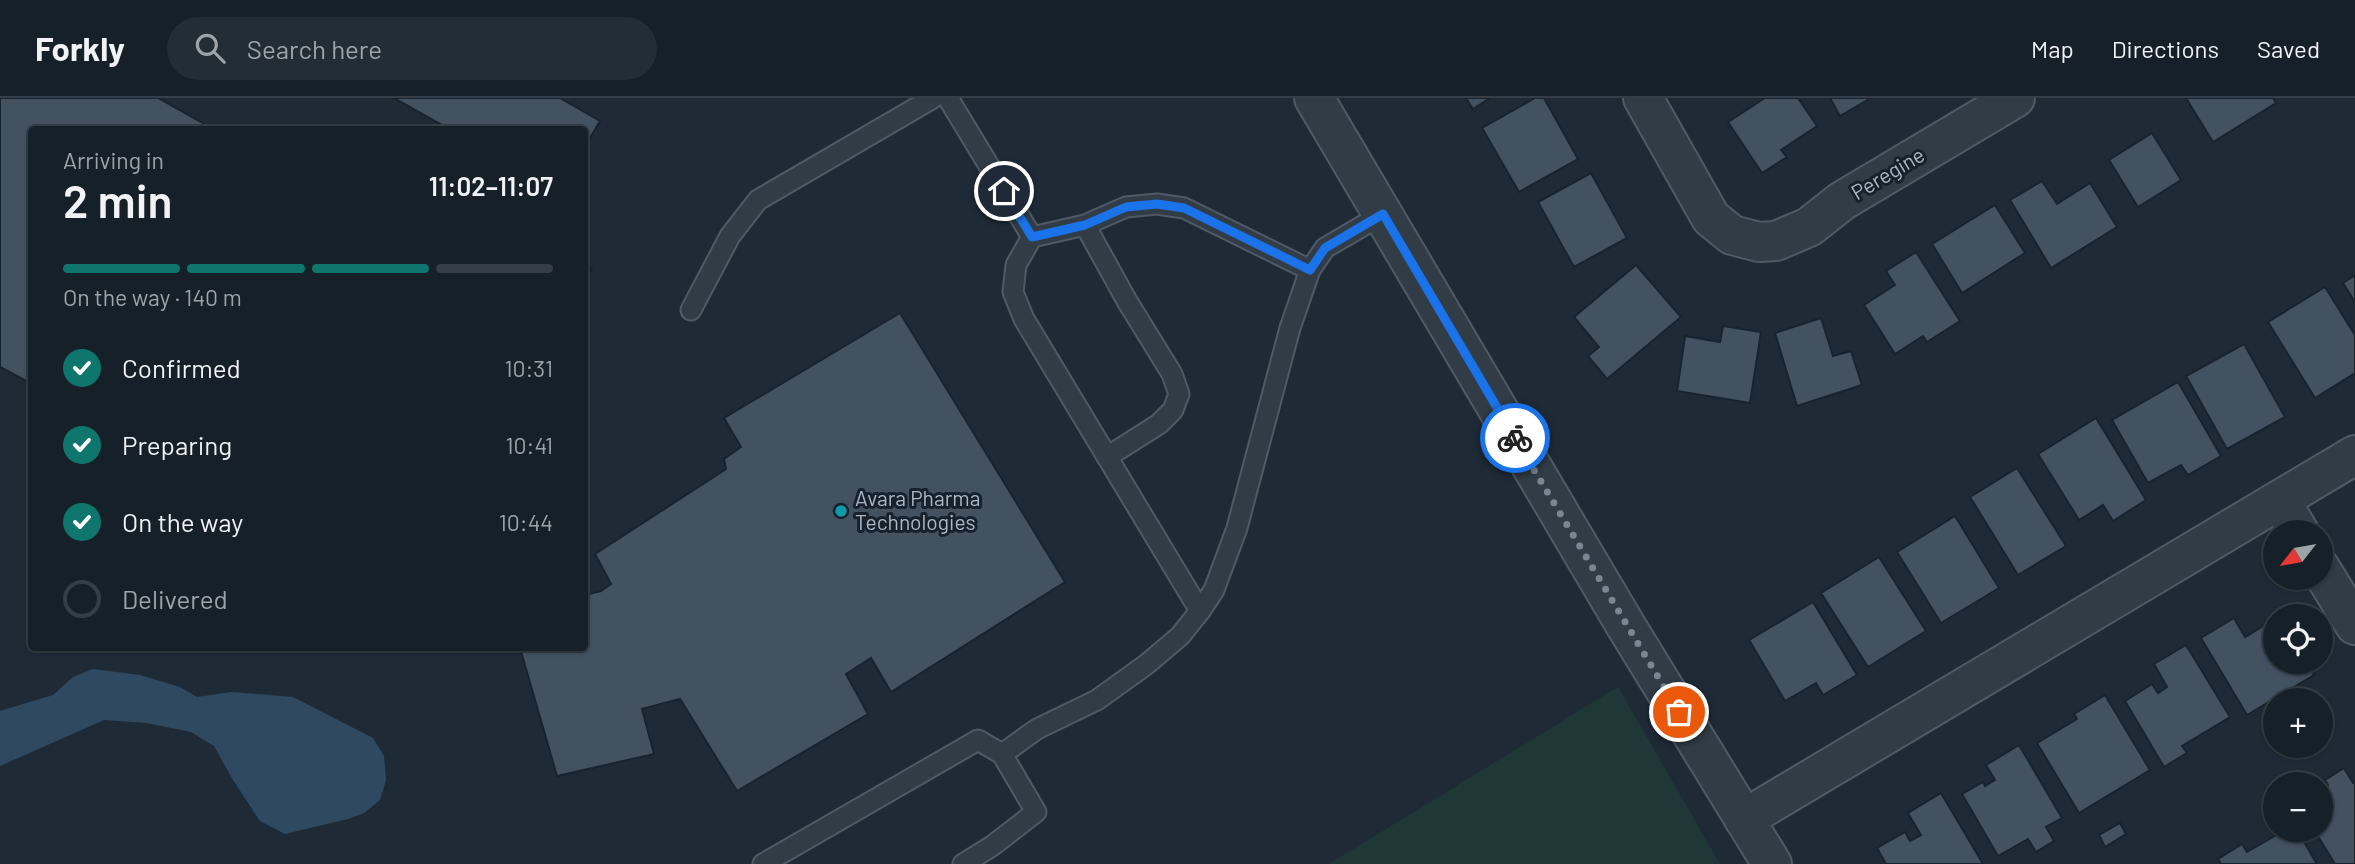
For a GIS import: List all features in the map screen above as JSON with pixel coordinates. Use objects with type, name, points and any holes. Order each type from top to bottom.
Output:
[{"type":"street","points":[[1314,98],[1626,626],[1772,864]]},
{"type":"street","name":"Peregine","points":[[1643,98],[1711,218],[1732,235],[1759,242],[1776,241],[1809,227],[1843,201],[2015,98]]},
{"type":"street","points":[[1744,820],[2355,455]]},
{"type":"street","points":[[2280,500],[2292,520]]},
{"type":"street","points":[[2333,589],[2355,625]]},
{"type":"lane","points":[[691,310],[730,236],[758,200],[933,98]]},
{"type":"lane","points":[[948,98],[1032,237]]},
{"type":"lane","points":[[1200,611],[1024,319],[1013,292],[1016,265],[1032,237],[1085,225],[1126,207],[1157,204],[1184,208],[1310,270]]},
{"type":"lane","points":[[1002,754],[1037,729],[1097,700],[1147,664],[1180,636],[1200,611],[1214,590],[1237,528],[1290,328],[1310,270],[1325,248],[1383,214]]},
{"type":"lane","points":[[1085,225],[1172,374],[1179,394],[1173,410],[1159,424],[1107,457]]},
{"type":"lane","points":[[763,864],[978,740],[1002,754],[1035,812],[992,846],[963,864]]},
{"type":"green space","points":[[1618,687],[1720,864],[1329,864]]},
{"type":"water","points":[[93,669],[140,675],[180,687],[197,697],[231,692],[293,697],[373,738],[384,756],[386,780],[380,800],[364,813],[348,819],[285,834],[260,821],[214,746],[191,732],[146,723],[104,720],[0,766],[0,711],[53,695],[73,677]]},
{"type":"building","points":[[0,98],[158,98],[208,126],[28,126],[28,382],[0,367]]},
{"type":"building","points":[[394,98],[560,98],[600,121],[588,141],[588,126],[444,126]]},
{"type":"building","points":[[1466,98],[1490,98],[1473,109]]},
{"type":"building","points":[[1535,98],[1544,98],[1578,159],[1519,192],[1482,128]]},
{"type":"building","points":[[1765,98],[1798,98],[1817,126],[1781,150],[1787,157],[1762,173],[1728,122]]},
{"type":"building","points":[[1830,98],[1871,98],[1840,116]]},
{"type":"building","points":[[2186,98],[2273,98],[2276,103],[2213,142]]},
{"type":"building","points":[[2152,133],[2181,180],[2138,207],[2109,160]]},
{"type":"building","points":[[1591,173],[1627,238],[1574,267],[1538,202]]},
{"type":"building","points":[[2042,181],[2057,204],[2090,183],[2117,227],[2051,268],[2010,200]]},
{"type":"building","points":[[1995,205],[2025,253],[1962,293],[1932,244]]},
{"type":"building","points":[[1916,252],[1960,321],[1927,342],[1923,336],[1895,354],[1864,305],[1895,285],[1886,271]]},
{"type":"building","points":[[1636,265],[1681,317],[1607,379],[1588,356],[1599,347],[1574,317]]},
{"type":"building","points":[[2355,275],[2355,302],[2343,283]]},
{"type":"building","points":[[2325,287],[2355,335],[2355,373],[2315,398],[2268,322]]},
{"type":"building","name":"Avara Pharma Technologies","points":[[900,313],[1065,582],[891,692],[871,658],[846,674],[868,714],[737,791],[680,699],[642,709],[654,754],[557,776],[521,651],[588,651],[588,594],[601,591],[611,584],[595,554],[726,469],[724,459],[741,447],[724,418]]},
{"type":"building","points":[[1821,318],[1833,356],[1851,351],[1862,385],[1797,406],[1775,333]]},
{"type":"building","points":[[1723,326],[1761,332],[1750,403],[1677,391],[1685,336],[1720,342]]},
{"type":"building","points":[[2244,344],[2285,417],[2227,449],[2186,376]]},
{"type":"building","points":[[2178,382],[2221,456],[2188,475],[2181,465],[2148,483],[2112,420]]},
{"type":"building","points":[[2096,418],[2146,500],[2113,521],[2103,505],[2079,520],[2038,454]]},
{"type":"building","points":[[2017,468],[2066,546],[2018,575],[1970,497]]},
{"type":"building","points":[[1955,516],[1999,588],[1941,623],[1897,552]]},
{"type":"building","points":[[1879,557],[1926,631],[1868,667],[1821,593]]},
{"type":"building","points":[[1813,602],[1857,675],[1823,695],[1816,683],[1785,701],[1749,640]]},
{"type":"building","points":[[2234,618],[2245,637],[2263,626],[2263,674],[2314,675],[2292,688],[2263,688],[2263,705],[2247,715],[2201,638]]},
{"type":"building","points":[[2186,645],[2230,717],[2182,746],[2187,753],[2164,767],[2125,701],[2152,684],[2158,693],[2167,687],[2154,664]]},
{"type":"building","points":[[2105,695],[2150,770],[2079,813],[2037,743],[2077,719],[2074,714]]},
{"type":"building","points":[[2019,745],[2062,818],[2046,827],[2054,841],[2036,852],[2028,839],[1998,856],[1962,794],[1983,782],[1985,786],[1995,780],[1986,765]]},
{"type":"building","points":[[2344,768],[2353,783],[2355,781],[2355,864],[2335,864],[2321,842],[2333,842],[2333,775]]},
{"type":"building","points":[[1941,793],[1983,864],[1886,864],[1877,848],[1905,832],[1910,841],[1921,835],[1908,813]]},
{"type":"building","points":[[2120,823],[2126,834],[2105,847],[2099,835]]},
{"type":"building","points":[[2264,842],[2304,842],[2317,864],[2221,864],[2218,859],[2242,844],[2247,852]]},
{"type":"way so far","points":[[1515,438],[1679,712]]},
{"type":"place","name":"Avara Pharma Technologies","points":[[841,511]]},
{"type":"route","points":[[1004,191],[1032,237],[1085,225],[1126,207],[1157,204],[1184,208],[1310,270],[1325,248],[1383,214],[1515,438]]}]
